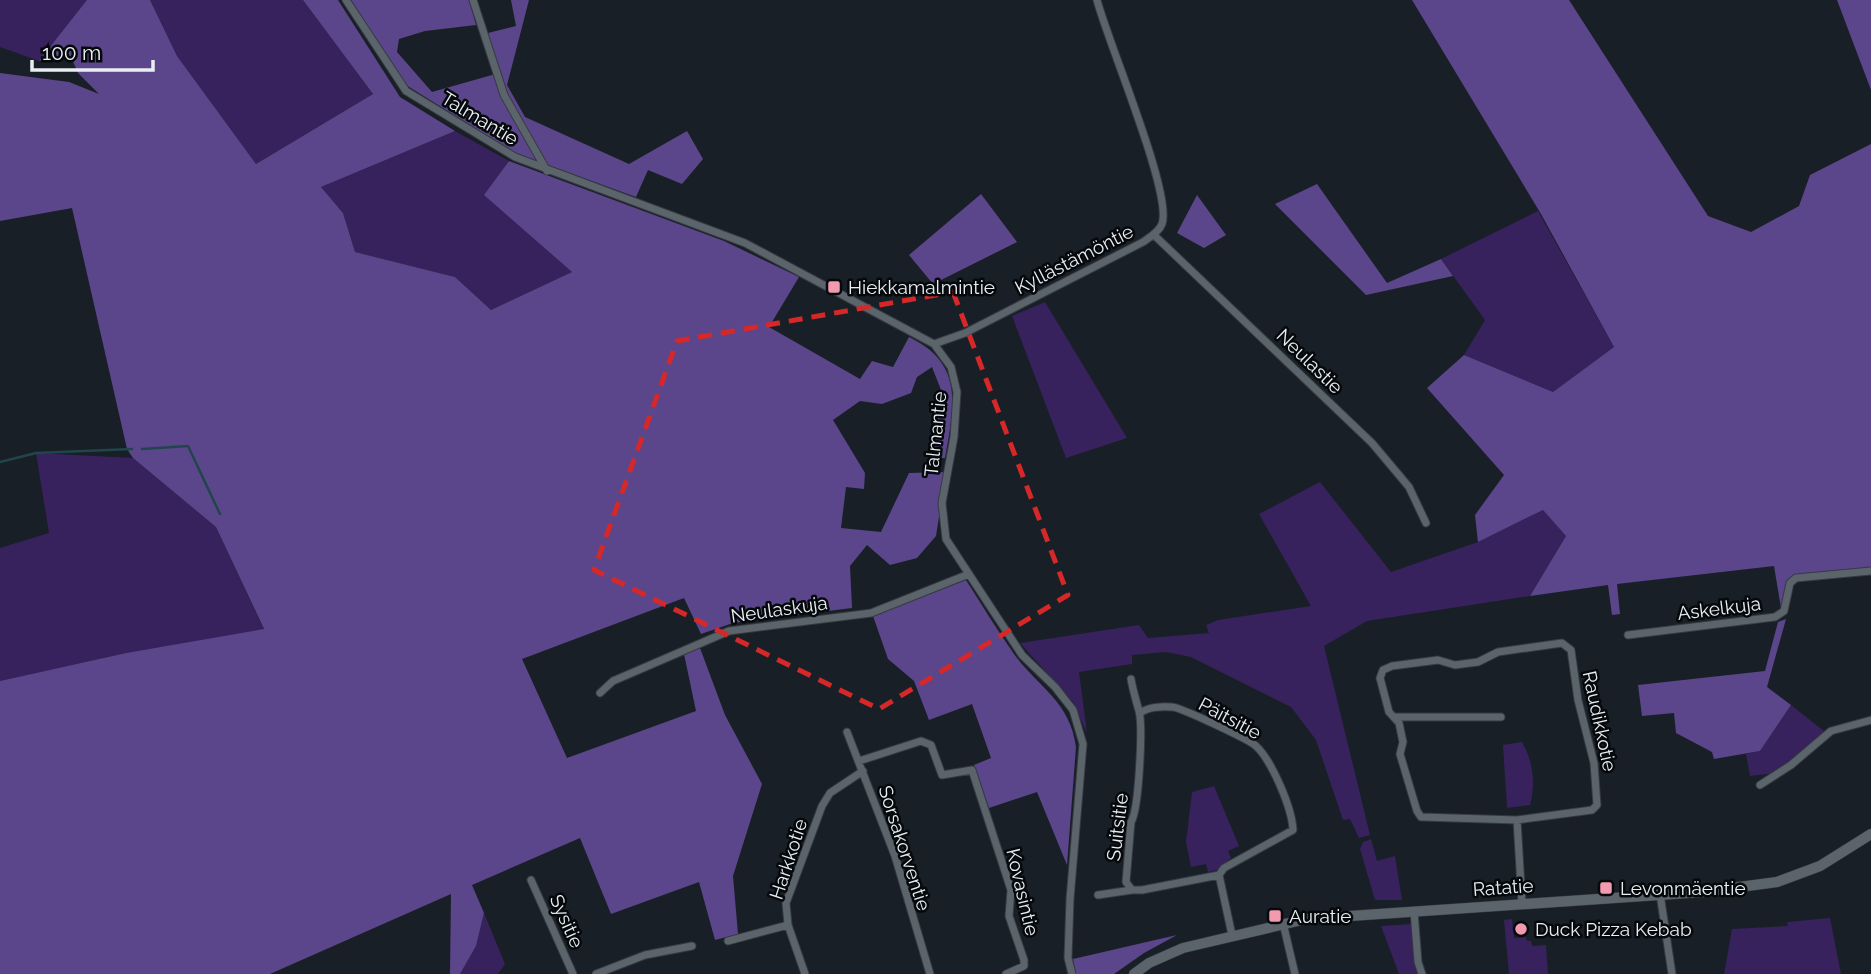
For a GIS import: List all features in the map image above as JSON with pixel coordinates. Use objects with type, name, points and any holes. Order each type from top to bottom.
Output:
[{"type":"street","name":"Talmantie","points":[[346,0],[406,92],[515,158],[745,243],[934,344],[951,367],[957,392],[954,437],[942,503],[943,530],[1022,654],[1055,687],[1073,710],[1080,728],[1083,744],[1070,899],[1068,958],[1072,974]]},
{"type":"street","points":[[473,0],[504,95],[547,170]]},
{"type":"street","name":"Kyllästämöntie","points":[[934,344],[965,333],[1154,235],[1161,226],[1161,201],[1127,85],[1097,0]]},
{"type":"street","name":"Neulastie","points":[[1154,235],[1372,443],[1409,486],[1426,523]]},
{"type":"street","name":"Askelkuja","points":[[1629,635],[1776,617],[1784,611],[1790,583],[1796,578],[1871,571]]},
{"type":"street","name":"Neulaskuja","points":[[600,692],[613,681],[729,631],[871,613],[969,574]]},
{"type":"street","name":"Raudikkotie","points":[[1395,717],[1389,712],[1380,678],[1383,670],[1392,666],[1438,660],[1455,665],[1478,662],[1499,652],[1567,645],[1594,763],[1599,798],[1592,810],[1517,820]]},
{"type":"street","name":"Suitsitie","points":[[1131,679],[1134,701],[1140,713],[1136,815],[1131,822],[1126,882],[1132,890]]},
{"type":"street","name":"Päitsitie","points":[[1140,713],[1146,709],[1174,706],[1255,744],[1270,764],[1293,830],[1223,868],[1219,875]]},
{"type":"street","points":[[1502,717],[1395,717],[1403,742],[1400,754],[1421,817],[1517,820],[1522,903]]},
{"type":"street","points":[[1760,785],[1791,765],[1831,731],[1871,720]]},
{"type":"street","name":"Sorsakorventie","points":[[847,733],[909,896],[915,932],[930,974]]},
{"type":"street","name":"Kovasintie","points":[[859,761],[927,741],[942,775],[972,770],[1011,890],[1009,916],[1024,960],[1024,967],[1006,974]]},
{"type":"street","name":"Harkkotie","points":[[805,974],[788,925],[786,903],[822,806],[830,793],[863,771]]},
{"type":"street","name":"Ratatie","points":[[1134,974],[1149,963],[1183,948],[1283,923],[1660,894],[1777,882],[1820,866],[1871,834]]},
{"type":"street","points":[[1098,895],[1219,875],[1232,935]]},
{"type":"street","name":"Sysitie","points":[[531,880],[573,974]]},
{"type":"street","points":[[1660,894],[1672,974]]},
{"type":"street","points":[[1414,911],[1418,962],[1422,974]]},
{"type":"street","points":[[1283,923],[1295,974]]},
{"type":"street","points":[[728,941],[788,925]]},
{"type":"street","points":[[596,974],[645,954],[692,946]]},
{"type":"highlighted area","points":[[953,292],[1068,595],[879,709],[594,570],[677,341]]},
{"type":"shaded area","points":[[0,0],[87,0],[88,3],[39,61],[0,47]]},
{"type":"shaded area","points":[[87,0],[150,0],[177,56],[256,164],[373,94],[303,0],[338,0],[400,97],[455,131],[321,187],[343,213],[355,252],[455,277],[491,310],[572,272],[484,195],[509,161],[724,241],[799,277],[769,327],[860,379],[872,361],[893,367],[909,337],[940,360],[947,373],[952,404],[945,458],[932,458],[931,441],[943,395],[932,367],[917,377],[911,393],[882,404],[860,401],[833,420],[865,473],[864,489],[846,487],[841,528],[881,532],[909,473],[946,472],[936,536],[917,558],[890,565],[867,545],[850,566],[852,608],[733,623],[701,634],[684,598],[522,659],[567,758],[696,711],[684,654],[700,648],[725,715],[762,784],[733,876],[738,934],[715,940],[699,882],[611,914],[580,838],[472,885],[484,913],[476,946],[460,974],[450,974],[451,894],[270,974],[0,974],[0,681],[126,653],[264,629],[216,527],[133,458],[127,449],[72,208],[0,221],[0,73],[69,82],[99,94],[78,73],[71,57],[39,61]]},
{"type":"shaded area","points":[[150,0],[303,0],[373,94],[256,164],[177,56]]},
{"type":"shaded area","points":[[351,0],[469,0],[476,25],[425,31],[399,39],[397,52],[432,92],[499,73],[488,33],[516,26],[511,0],[529,0],[507,85],[525,117],[629,164],[687,131],[703,159],[682,184],[648,170],[636,197],[517,154],[406,85]]},
{"type":"shaded area","points":[[1412,0],[1569,0],[1708,216],[1751,232],[1799,206],[1810,175],[1871,144],[1871,570],[1791,578],[1781,608],[1774,566],[1617,584],[1620,614],[1612,615],[1608,585],[1530,596],[1566,536],[1543,510],[1478,542],[1475,515],[1504,475],[1427,388],[1464,355],[1553,392],[1614,347],[1541,214]]},
{"type":"shaded area","points":[[1837,0],[1871,0],[1871,90]]},
{"type":"shaded area","points":[[455,131],[509,161],[485,195],[572,272],[491,310],[455,277],[355,252],[343,213],[321,187]]},
{"type":"shaded area","points":[[1317,184],[1387,283],[1441,259],[1453,276],[1366,295],[1275,204]]},
{"type":"shaded area","points":[[981,194],[1017,242],[933,284],[909,255]]},
{"type":"shaded area","points":[[1197,195],[1226,235],[1204,248],[1177,233]]},
{"type":"shaded area","points":[[1538,211],[1614,347],[1553,392],[1464,355],[1485,320],[1441,259]]},
{"type":"shaded area","points":[[1045,302],[1127,438],[1066,458],[1012,316]]},
{"type":"shaded area","points":[[36,453],[133,458],[216,527],[264,630],[126,653],[0,681],[0,548],[49,533]]},
{"type":"shaded area","points":[[1320,482],[1391,572],[1478,542],[1543,510],[1566,536],[1530,596],[1367,621],[1324,646],[1370,835],[1359,838],[1350,819],[1343,820],[1316,740],[1291,707],[1191,657],[1166,652],[1132,655],[1132,664],[1079,672],[1087,733],[1073,702],[1020,643],[1139,625],[1148,638],[1209,633],[1206,625],[1218,620],[1311,606],[1259,514]]},
{"type":"shaded area","points":[[966,580],[1014,654],[1060,706],[1073,731],[1076,747],[1067,865],[1037,792],[989,808],[974,765],[991,758],[972,704],[929,720],[914,681],[888,659],[873,616]]},
{"type":"shaded area","points":[[1786,619],[1767,687],[1791,705],[1760,751],[1714,759],[1712,752],[1676,733],[1674,713],[1642,716],[1638,685],[1765,671],[1778,622]]},
{"type":"shaded area","points":[[1791,705],[1825,732],[1775,773],[1750,776],[1746,754],[1760,751]]},
{"type":"shaded area","points":[[1522,742],[1532,773],[1530,805],[1507,808],[1503,745]]},
{"type":"shaded area","points":[[1214,786],[1239,846],[1228,851],[1231,858],[1217,870],[1208,872],[1206,864],[1191,867],[1186,842],[1192,792]]},
{"type":"shaded area","points":[[1371,839],[1377,861],[1395,856],[1402,900],[1375,900],[1360,849],[1363,842]]},
{"type":"shaded area","points":[[484,913],[505,964],[498,974],[460,974],[476,946]]},
{"type":"shaded area","points":[[1830,918],[1841,974],[1724,974],[1732,929],[1788,926],[1787,922]]},
{"type":"shaded area","points":[[1512,919],[1514,938],[1526,937],[1532,946],[1546,945],[1548,974],[1509,974],[1504,920]]},
{"type":"shaded area","points":[[1411,924],[1418,974],[1399,974],[1381,926]]},
{"type":"shaded area","points":[[1177,935],[1114,974],[1076,974],[1073,959]]},
{"type":"waterway","points":[[142,449],[188,446],[220,514]]},
{"type":"waterway","points":[[0,462],[36,453],[132,449]]},
{"type":"place","name":"Hiekkamalmintie","points":[[834,287]]},
{"type":"place","name":"Levonmäentie","points":[[1606,888]]},
{"type":"place","name":"Auratie","points":[[1275,916]]},
{"type":"place","name":"Duck Pizza Kebab","points":[[1521,929]]}]
